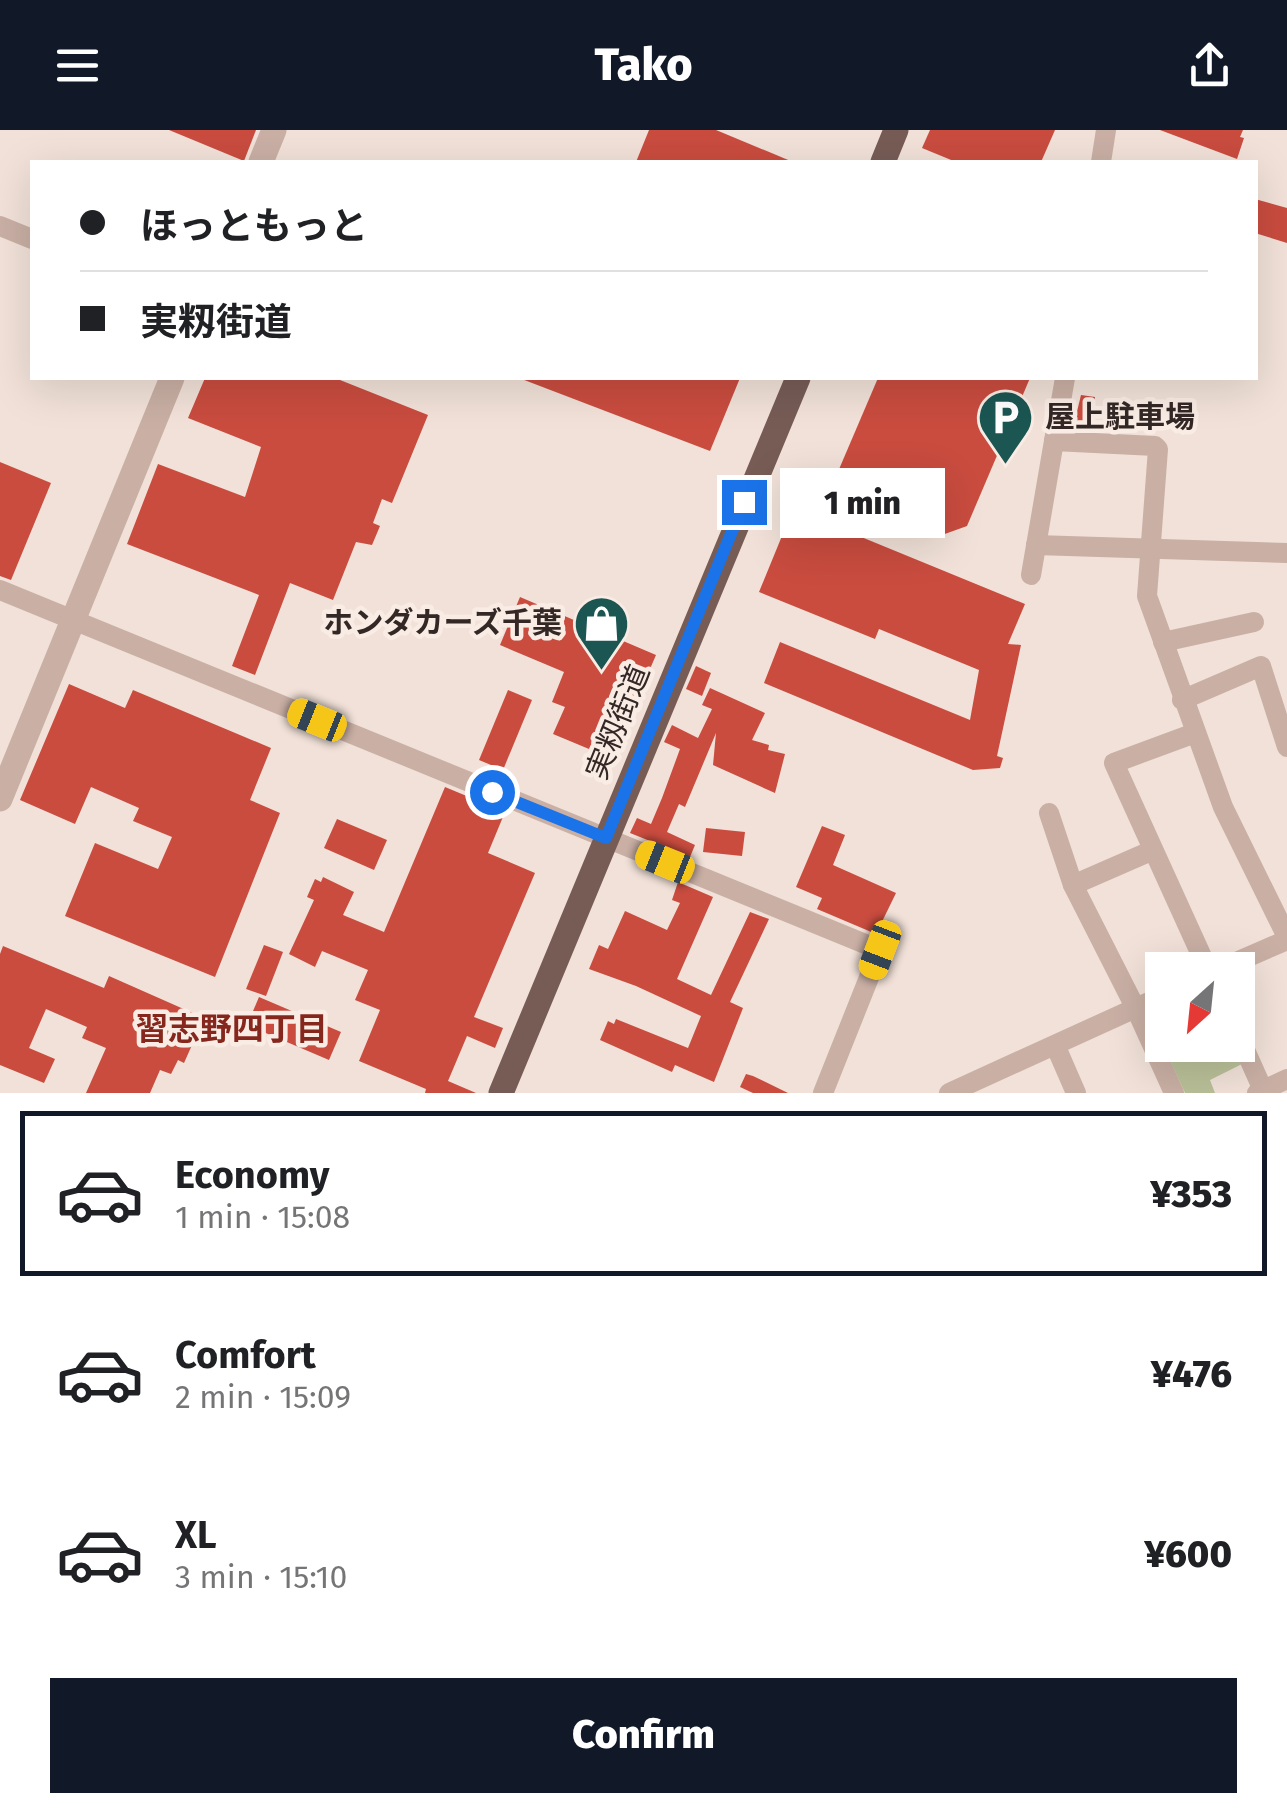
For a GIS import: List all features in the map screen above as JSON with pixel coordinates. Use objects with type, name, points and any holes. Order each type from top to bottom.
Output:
[{"type":"main road","points":[[883,160],[896,130]]},
{"type":"main road","name":"実籾街道","points":[[501,1093],[797,380]]},
{"type":"street","points":[[262,160],[274,130]]},
{"type":"street","points":[[1101,160],[1106,130]]},
{"type":"street","points":[[0,226],[30,239]]},
{"type":"street","points":[[0,799],[171,380]]},
{"type":"street","points":[[1031,575],[1065,380]]},
{"type":"street","points":[[1054,441],[1158,449],[1147,596],[1223,807],[1287,939],[1255,953]]},
{"type":"street","points":[[1036,545],[1287,552]]},
{"type":"street","points":[[0,590],[880,950],[822,1093]]},
{"type":"street","points":[[1163,642],[1254,622]]},
{"type":"street","points":[[1182,700],[1261,666],[1287,747]]},
{"type":"street","points":[[1195,733],[1114,763],[1200,952]]},
{"type":"street","points":[[1050,814],[1073,885],[1174,1093]]},
{"type":"street","points":[[1073,885],[1152,851]]},
{"type":"street","points":[[949,1093],[981,1087],[1145,1004]]},
{"type":"street","points":[[1056,1046],[1076,1093]]},
{"type":"street","points":[[1249,1062],[1260,1092],[1287,1079]]},
{"type":"green space","points":[[1171,1062],[1241,1062],[1210,1080],[1215,1093],[1185,1093]]},
{"type":"building","points":[[169,130],[256,130],[242,160]]},
{"type":"building","points":[[649,130],[716,130],[788,160],[637,160]]},
{"type":"building","points":[[930,130],[1055,130],[1042,160],[951,160],[922,148]]},
{"type":"building","points":[[1160,130],[1243,130],[1240,137],[1244,138],[1237,159]]},
{"type":"building","points":[[1258,200],[1287,208],[1287,243],[1258,234]]},
{"type":"building","points":[[204,380],[340,380],[428,415],[392,503],[382,499],[373,523],[380,526],[372,545],[356,542],[333,600],[290,583],[255,675],[232,666],[259,595],[127,544],[158,464],[245,497],[261,447],[188,418]]},
{"type":"building","points":[[524,380],[739,380],[710,451]]},
{"type":"building","points":[[877,380],[1029,380],[967,526],[942,535],[831,488]]},
{"type":"building","points":[[1081,395],[1095,397],[1090,426],[1074,424]]},
{"type":"building","points":[[0,462],[51,483],[11,580],[0,576]]},
{"type":"building","points":[[793,509],[1025,604],[1008,644],[1021,645],[997,756],[1003,758],[1000,768],[973,770],[764,683],[780,642],[970,720],[979,670],[879,629],[875,639],[759,592]]},
{"type":"building","points":[[520,597],[656,655],[631,713],[621,709],[601,754],[553,734],[565,707],[552,702],[564,672],[500,645]]},
{"type":"building","points":[[696,666],[711,673],[702,696],[686,689]]},
{"type":"building","points":[[69,684],[125,708],[133,690],[271,748],[250,800],[280,813],[215,977],[65,916],[95,843],[158,869],[172,837],[133,821],[139,808],[91,787],[75,824],[20,800]]},
{"type":"building","points":[[710,688],[765,713],[752,740],[785,754],[775,793],[713,765],[716,733],[685,807],[679,804],[667,832],[695,845],[690,857],[630,833],[637,818],[651,824],[662,798],[680,749],[664,742],[672,725],[698,738],[712,709],[702,705]]},
{"type":"building","points":[[508,690],[532,700],[503,770],[479,760]]},
{"type":"building","points":[[445,787],[505,812],[488,853],[535,873],[474,1017],[503,1028],[495,1048],[467,1036],[448,1081],[476,1093],[425,1093],[426,1089],[359,1061],[380,1010],[355,1000],[368,970],[322,951],[315,967],[289,954],[314,900],[307,897],[315,879],[321,882],[323,877],[354,892],[343,915],[384,932]]},
{"type":"building","points":[[337,819],[387,840],[374,870],[324,848]]},
{"type":"building","points":[[822,826],[845,835],[833,865],[896,893],[876,934],[817,909],[822,898],[796,887]]},
{"type":"building","points":[[706,828],[745,832],[742,856],[703,852]]},
{"type":"building","points":[[678,882],[713,897],[677,979],[711,995],[750,912],[769,919],[730,1002],[743,1008],[714,1082],[675,1065],[672,1072],[600,1040],[608,1021],[614,1024],[616,1019],[688,1048],[701,1016],[589,969],[599,945],[608,949],[625,911],[667,930],[680,903],[672,900]]},
{"type":"building","points":[[264,945],[283,952],[266,996],[246,989]]},
{"type":"building","points":[[3,946],[104,988],[109,976],[204,1018],[184,1063],[178,1060],[171,1074],[160,1070],[150,1093],[86,1093],[106,1048],[82,1038],[87,1027],[46,1009],[29,1048],[55,1059],[44,1083],[0,1065]]},
{"type":"building","points":[[259,997],[341,1032],[329,1060],[247,1025]]},
{"type":"building","points":[[746,1074],[788,1093],[753,1093],[740,1087]]},
{"type":"place","name":"屋上駐車場","points":[[1006,466]]},
{"type":"place","name":"ホンダカーズ千葉","points":[[601,672]]},
{"type":"district","name":"習志野四丁目","points":[[232,1029]]},
{"type":"route","points":[[492,792],[606,838],[744,502]]}]
